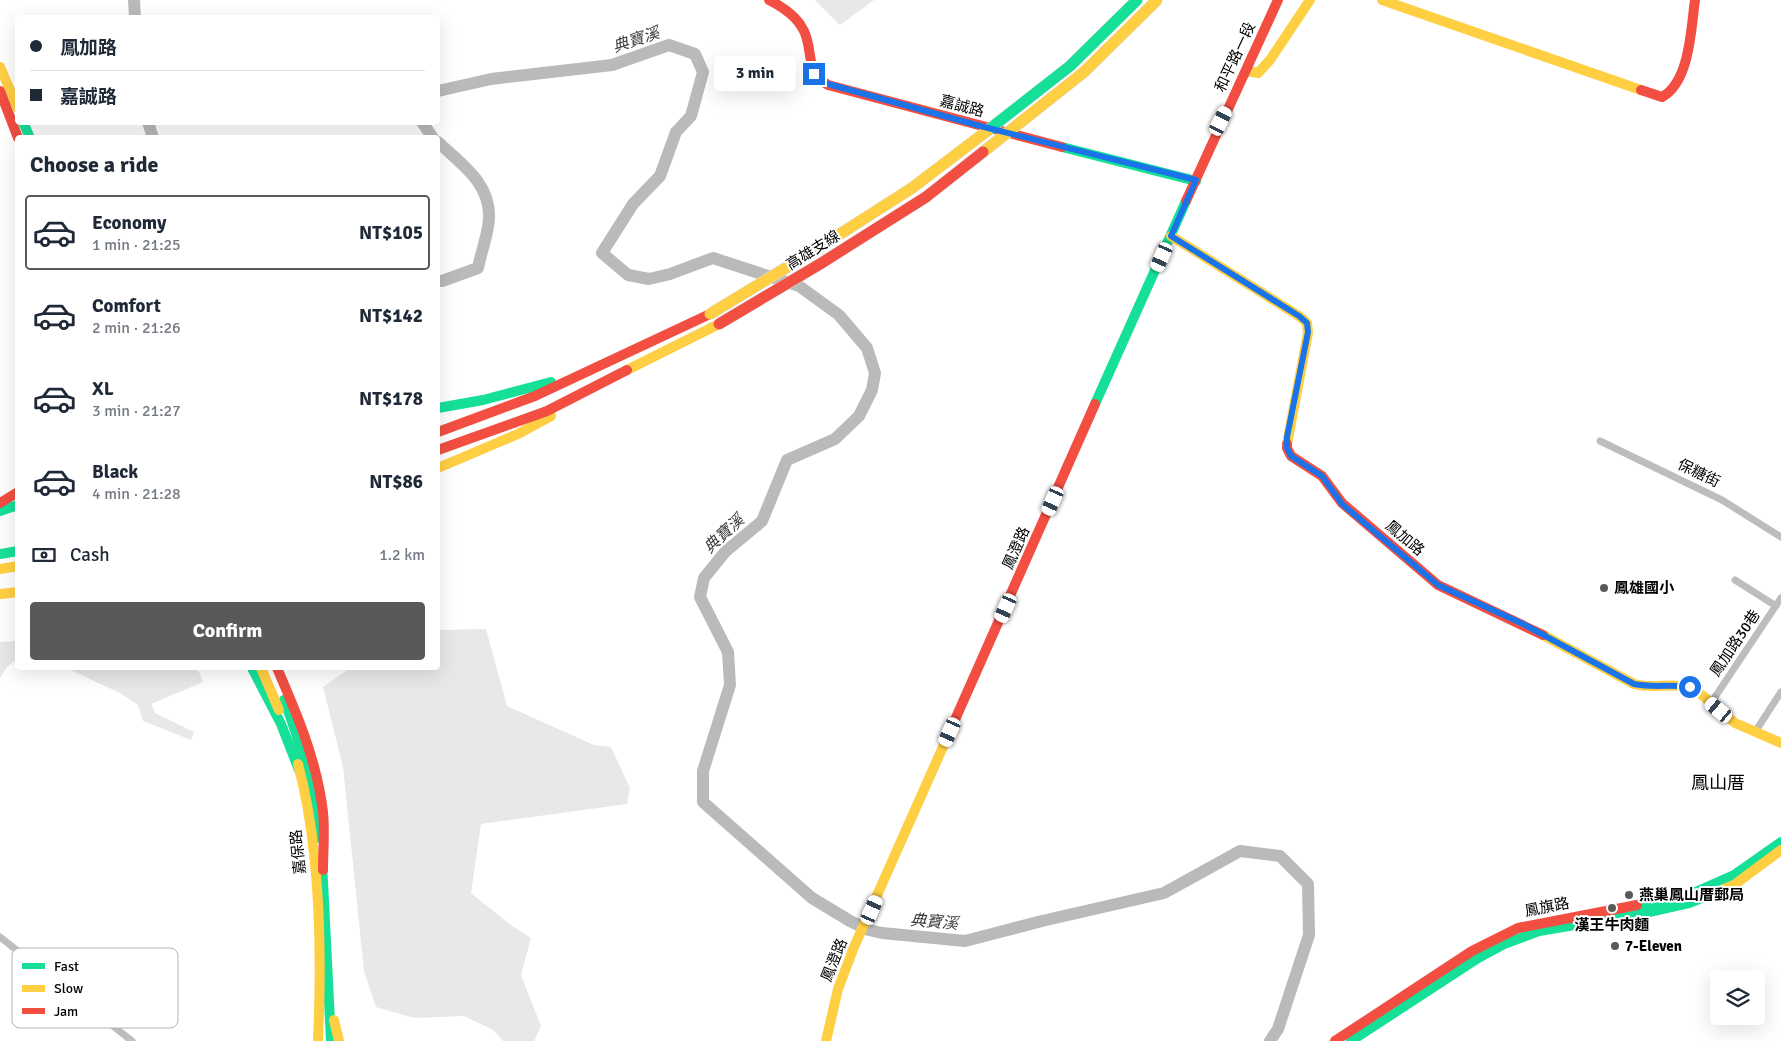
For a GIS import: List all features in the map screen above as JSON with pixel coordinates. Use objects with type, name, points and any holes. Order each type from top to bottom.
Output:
[{"type":"main road","name":"嘉誠路","points":[[769,0],[791,14],[802,28],[814,74],[819,81],[984,127],[1196,180]]},
{"type":"main road","name":"高雄支線","points":[[440,431],[535,396],[710,314],[812,252],[912,188],[1070,66],[1137,0]]},
{"type":"main road","name":"高雄支線","points":[[440,449],[547,411],[719,324],[820,264],[926,197],[1084,72],[1157,0]]},
{"type":"main road","name":"和平路一段","points":[[1196,180],[1221,121],[1278,0]]},
{"type":"main road","points":[[1246,71],[1258,73],[1270,60],[1310,0]]},
{"type":"main road","points":[[1382,0],[1662,97],[1667,96],[1673,91],[1682,72],[1689,43],[1695,0]]},
{"type":"main road","points":[[0,67],[15,102]]},
{"type":"main road","points":[[0,91],[17,135]]},
{"type":"main road","name":"鳳澄路","points":[[826,1041],[838,989],[854,947],[1196,180]]},
{"type":"main road","name":"鳳加路","points":[[1171,236],[1299,316],[1307,323],[1308,332],[1287,437],[1287,448],[1291,456],[1322,476],[1342,504],[1438,585],[1523,624],[1634,684],[1645,687],[1679,685],[1690,687],[1698,691],[1734,723],[1781,742]]},
{"type":"main road","points":[[440,467],[528,429],[659,355]]},
{"type":"main road","points":[[440,408],[483,400],[583,374]]},
{"type":"main road","points":[[0,503],[15,494]]},
{"type":"main road","points":[[0,511],[15,506]]},
{"type":"main road","points":[[0,554],[15,552]]},
{"type":"main road","points":[[0,569],[15,566]]},
{"type":"main road","points":[[0,594],[15,594]]},
{"type":"main road","points":[[253,670],[281,724],[299,770]]},
{"type":"main road","name":"嘉保路","points":[[262,670],[285,726],[299,770],[310,819],[316,870],[320,1007],[318,1041]]},
{"type":"main road","name":"嘉保路","points":[[271,670],[288,710],[302,751],[313,798],[323,870],[331,1041]]},
{"type":"main road","points":[[278,670],[297,714],[317,778],[323,814],[323,870]]},
{"type":"main road","name":"鳳旗路","points":[[1335,1041],[1472,951],[1518,928],[1691,894],[1734,875],[1781,842]]},
{"type":"main road","name":"鳳旗路","points":[[1351,1041],[1478,958],[1504,944],[1539,931],[1640,914],[1689,903],[1734,885],[1781,850]]},
{"type":"main road","points":[[330,1002],[339,1041]]},
{"type":"street","name":"保糖街","points":[[1600,441],[1722,500],[1781,538]]},
{"type":"street","points":[[1734,580],[1776,606]]},
{"type":"street","name":"鳳加路30巷","points":[[1711,703],[1781,598]]},
{"type":"street","points":[[1755,732],[1781,692]]},
{"type":"street","points":[[0,937],[14,948]]},
{"type":"street","points":[[116,1028],[132,1041]]},
{"type":"shaded area","points":[[815,0],[874,0],[840,25]]},
{"type":"shaded area","points":[[486,629],[507,706],[594,745],[611,747],[630,788],[627,804],[481,824],[471,893],[512,926],[531,938],[521,975],[541,1026],[534,1041],[503,1041],[493,1030],[464,1016],[414,1018],[376,1007],[364,971],[343,767],[323,687],[347,670],[440,670],[440,630]]},
{"type":"shaded area","points":[[15,641],[15,661],[7,667],[0,678],[0,642]]},
{"type":"shaded area","points":[[70,670],[196,670],[199,672],[203,682],[151,704],[155,713],[194,732],[191,740],[143,721],[138,705],[120,693]]},
{"type":"waterway","name":"典寶溪","points":[[134,0],[135,15]]},
{"type":"waterway","name":"典寶溪","points":[[440,91],[491,79],[612,65],[669,45],[695,54],[703,72],[691,116],[676,132],[660,176],[633,204],[602,253],[628,275],[649,279],[670,274],[713,258],[799,286],[839,315],[867,348],[875,373],[872,390],[859,416],[835,439],[787,460],[762,521],[725,552],[704,578],[700,597],[728,652],[730,685],[703,771],[703,802],[812,898],[850,921],[869,930],[882,933],[965,941],[1164,893],[1240,851],[1280,856],[1308,884],[1309,935],[1278,1029],[1270,1041]]},
{"type":"waterway","name":"典寶溪","points":[[149,125],[152,135]]},
{"type":"waterway","name":"典寶溪","points":[[424,125],[431,135]]},
{"type":"waterway","name":"典寶溪","points":[[440,144],[473,175],[480,185],[488,206],[489,219],[478,268],[440,281]]},
{"type":"traffic: fast","points":[[987,131],[1070,66],[1137,0]]},
{"type":"traffic: fast","points":[[24,125],[29,135]]},
{"type":"traffic: fast","points":[[1062,147],[1196,181]]},
{"type":"traffic: fast","points":[[1095,404],[1186,201]]},
{"type":"traffic: fast","points":[[440,408],[483,400],[551,382]]},
{"type":"traffic: fast","points":[[0,511],[15,506]]},
{"type":"traffic: fast","points":[[0,554],[15,552]]},
{"type":"traffic: fast","points":[[253,670],[281,724],[299,770]]},
{"type":"traffic: fast","points":[[284,700],[306,768],[319,838]]},
{"type":"traffic: fast","points":[[1637,905],[1691,894],[1734,875],[1781,842]]},
{"type":"traffic: fast","points":[[322,862],[331,1041]]},
{"type":"traffic: fast","points":[[1351,1041],[1478,958],[1504,944],[1539,931],[1640,914],[1689,903],[1724,889]]},
{"type":"traffic: slow","points":[[983,152],[1084,72],[1157,0]]},
{"type":"traffic: slow","points":[[1246,71],[1258,73],[1270,60],[1310,0]]},
{"type":"traffic: slow","points":[[1382,0],[1641,90]]},
{"type":"traffic: slow","points":[[0,67],[15,102]]},
{"type":"traffic: slow","points":[[710,314],[912,188],[987,131]]},
{"type":"traffic: slow","points":[[1171,236],[1299,316],[1307,323],[1308,333],[1287,444]]},
{"type":"traffic: slow","points":[[627,370],[719,324]]},
{"type":"traffic: slow","points":[[440,467],[518,434],[551,416]]},
{"type":"traffic: slow","points":[[0,569],[15,566]]},
{"type":"traffic: slow","points":[[0,594],[15,592]]},
{"type":"traffic: slow","points":[[1543,635],[1634,684],[1642,686],[1682,686],[1697,691],[1735,723],[1781,743]]},
{"type":"traffic: slow","points":[[262,670],[279,710]]},
{"type":"traffic: slow","points":[[826,1041],[838,989],[854,947],[950,731]]},
{"type":"traffic: slow","points":[[298,764],[306,797],[311,831],[318,901],[320,972],[318,1041]]},
{"type":"traffic: slow","points":[[1724,889],[1734,885],[1781,850]]},
{"type":"traffic: slow","points":[[334,1020],[339,1041]]},
{"type":"traffic: jam","points":[[769,0],[789,12],[798,21],[807,39],[812,67],[820,80],[828,85],[1062,147]]},
{"type":"traffic: jam","points":[[1186,201],[1278,0]]},
{"type":"traffic: jam","points":[[1641,90],[1662,97],[1671,90],[1678,79],[1688,53],[1695,0]]},
{"type":"traffic: jam","points":[[0,91],[17,135]]},
{"type":"traffic: jam","points":[[719,324],[820,264],[926,197],[983,152]]},
{"type":"traffic: jam","points":[[440,431],[535,396],[710,314]]},
{"type":"traffic: jam","points":[[440,449],[547,411],[627,370]]},
{"type":"traffic: jam","points":[[950,731],[1095,404]]},
{"type":"traffic: jam","points":[[1287,444],[1291,456],[1322,476],[1342,503],[1438,585],[1543,635]]},
{"type":"traffic: jam","points":[[0,503],[15,494]]},
{"type":"traffic: jam","points":[[278,670],[299,720],[316,774],[324,819],[323,870]]},
{"type":"traffic: jam","points":[[1335,1041],[1472,951],[1518,928],[1637,905]]},
{"type":"place","name":"鳳雄國小","points":[[1604,588]]},
{"type":"place","name":"燕巢鳳山厝郵局","points":[[1629,895]]},
{"type":"place","name":"漢王牛肉麵","points":[[1612,908]]},
{"type":"place","name":"7-Eleven","points":[[1615,946]]},
{"type":"district","name":"鳳山厝","points":[[1718,783]]},
{"type":"route","points":[[814,74],[819,81],[828,84],[984,127],[1196,180],[1171,236],[1299,316],[1307,323],[1308,332],[1287,437],[1287,448],[1291,456],[1322,476],[1342,504],[1438,585],[1523,624],[1634,684],[1645,687],[1679,685],[1690,687]]}]
